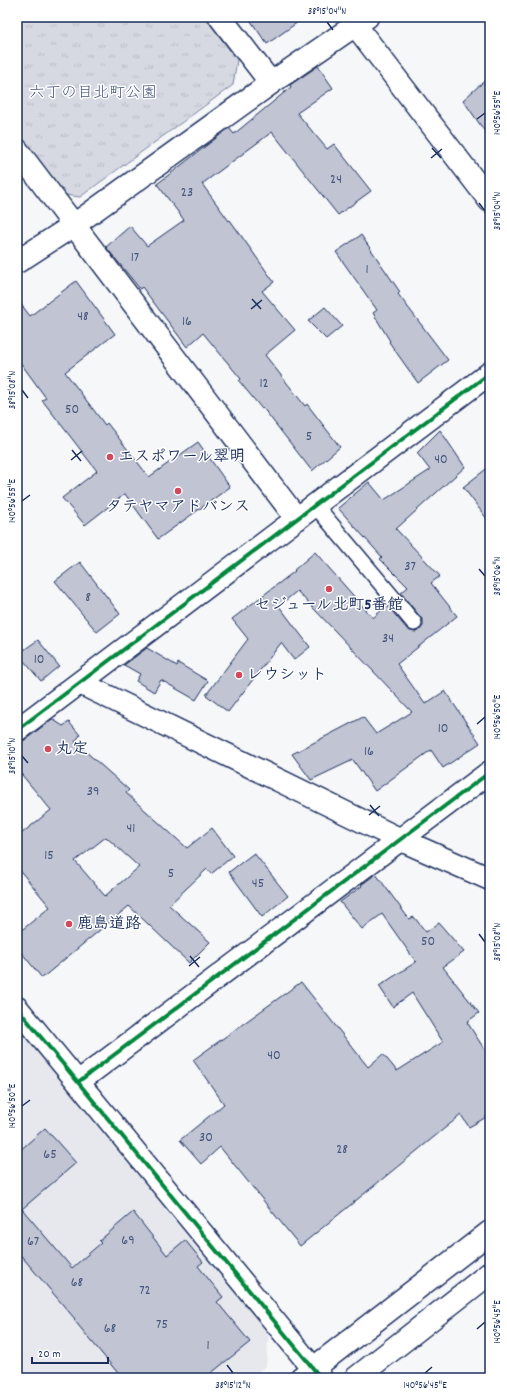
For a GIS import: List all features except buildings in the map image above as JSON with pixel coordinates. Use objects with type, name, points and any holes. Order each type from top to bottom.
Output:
[{"type":"street","points":[[220,17],[271,83]]},
{"type":"street","points":[[17,262],[74,225],[271,83],[362,21],[490,201]]},
{"type":"street","points":[[17,150],[297,519]]},
{"type":"street","points":[[17,730],[490,373]]},
{"type":"street","points":[[80,683],[401,840],[490,879]]},
{"type":"street","points":[[78,1082],[490,772]]},
{"type":"street","points":[[17,1008],[312,1375],[490,1232]]},
{"type":"street","points":[[356,1378],[490,1273]]},
{"type":"lane","points":[[315,505],[414,623]]},
{"type":"shaded area","points":[[17,1026],[269,1332],[266,1366],[250,1378],[17,1378]]},
{"type":"green space","name":"六丁の目北町公園","points":[[18,17],[205,17],[237,60],[233,85],[80,197],[65,195],[17,131]]},
{"type":"cycle path","points":[[17,730],[490,373]]},
{"type":"cycle path","points":[[78,1082],[490,772]]},
{"type":"cycle path","points":[[17,1008],[321,1378]]},
{"type":"place","name":"エスポワール翠明","points":[[110,457]]},
{"type":"place","name":"タテヤマアドバンス","points":[[178,491]]},
{"type":"place","name":"セジュール北町5番館","points":[[329,589]]},
{"type":"place","name":"レウシット","points":[[239,675]]},
{"type":"place","name":"丸定","points":[[48,749]]},
{"type":"place","name":"鹿島道路","points":[[69,924]]}]
